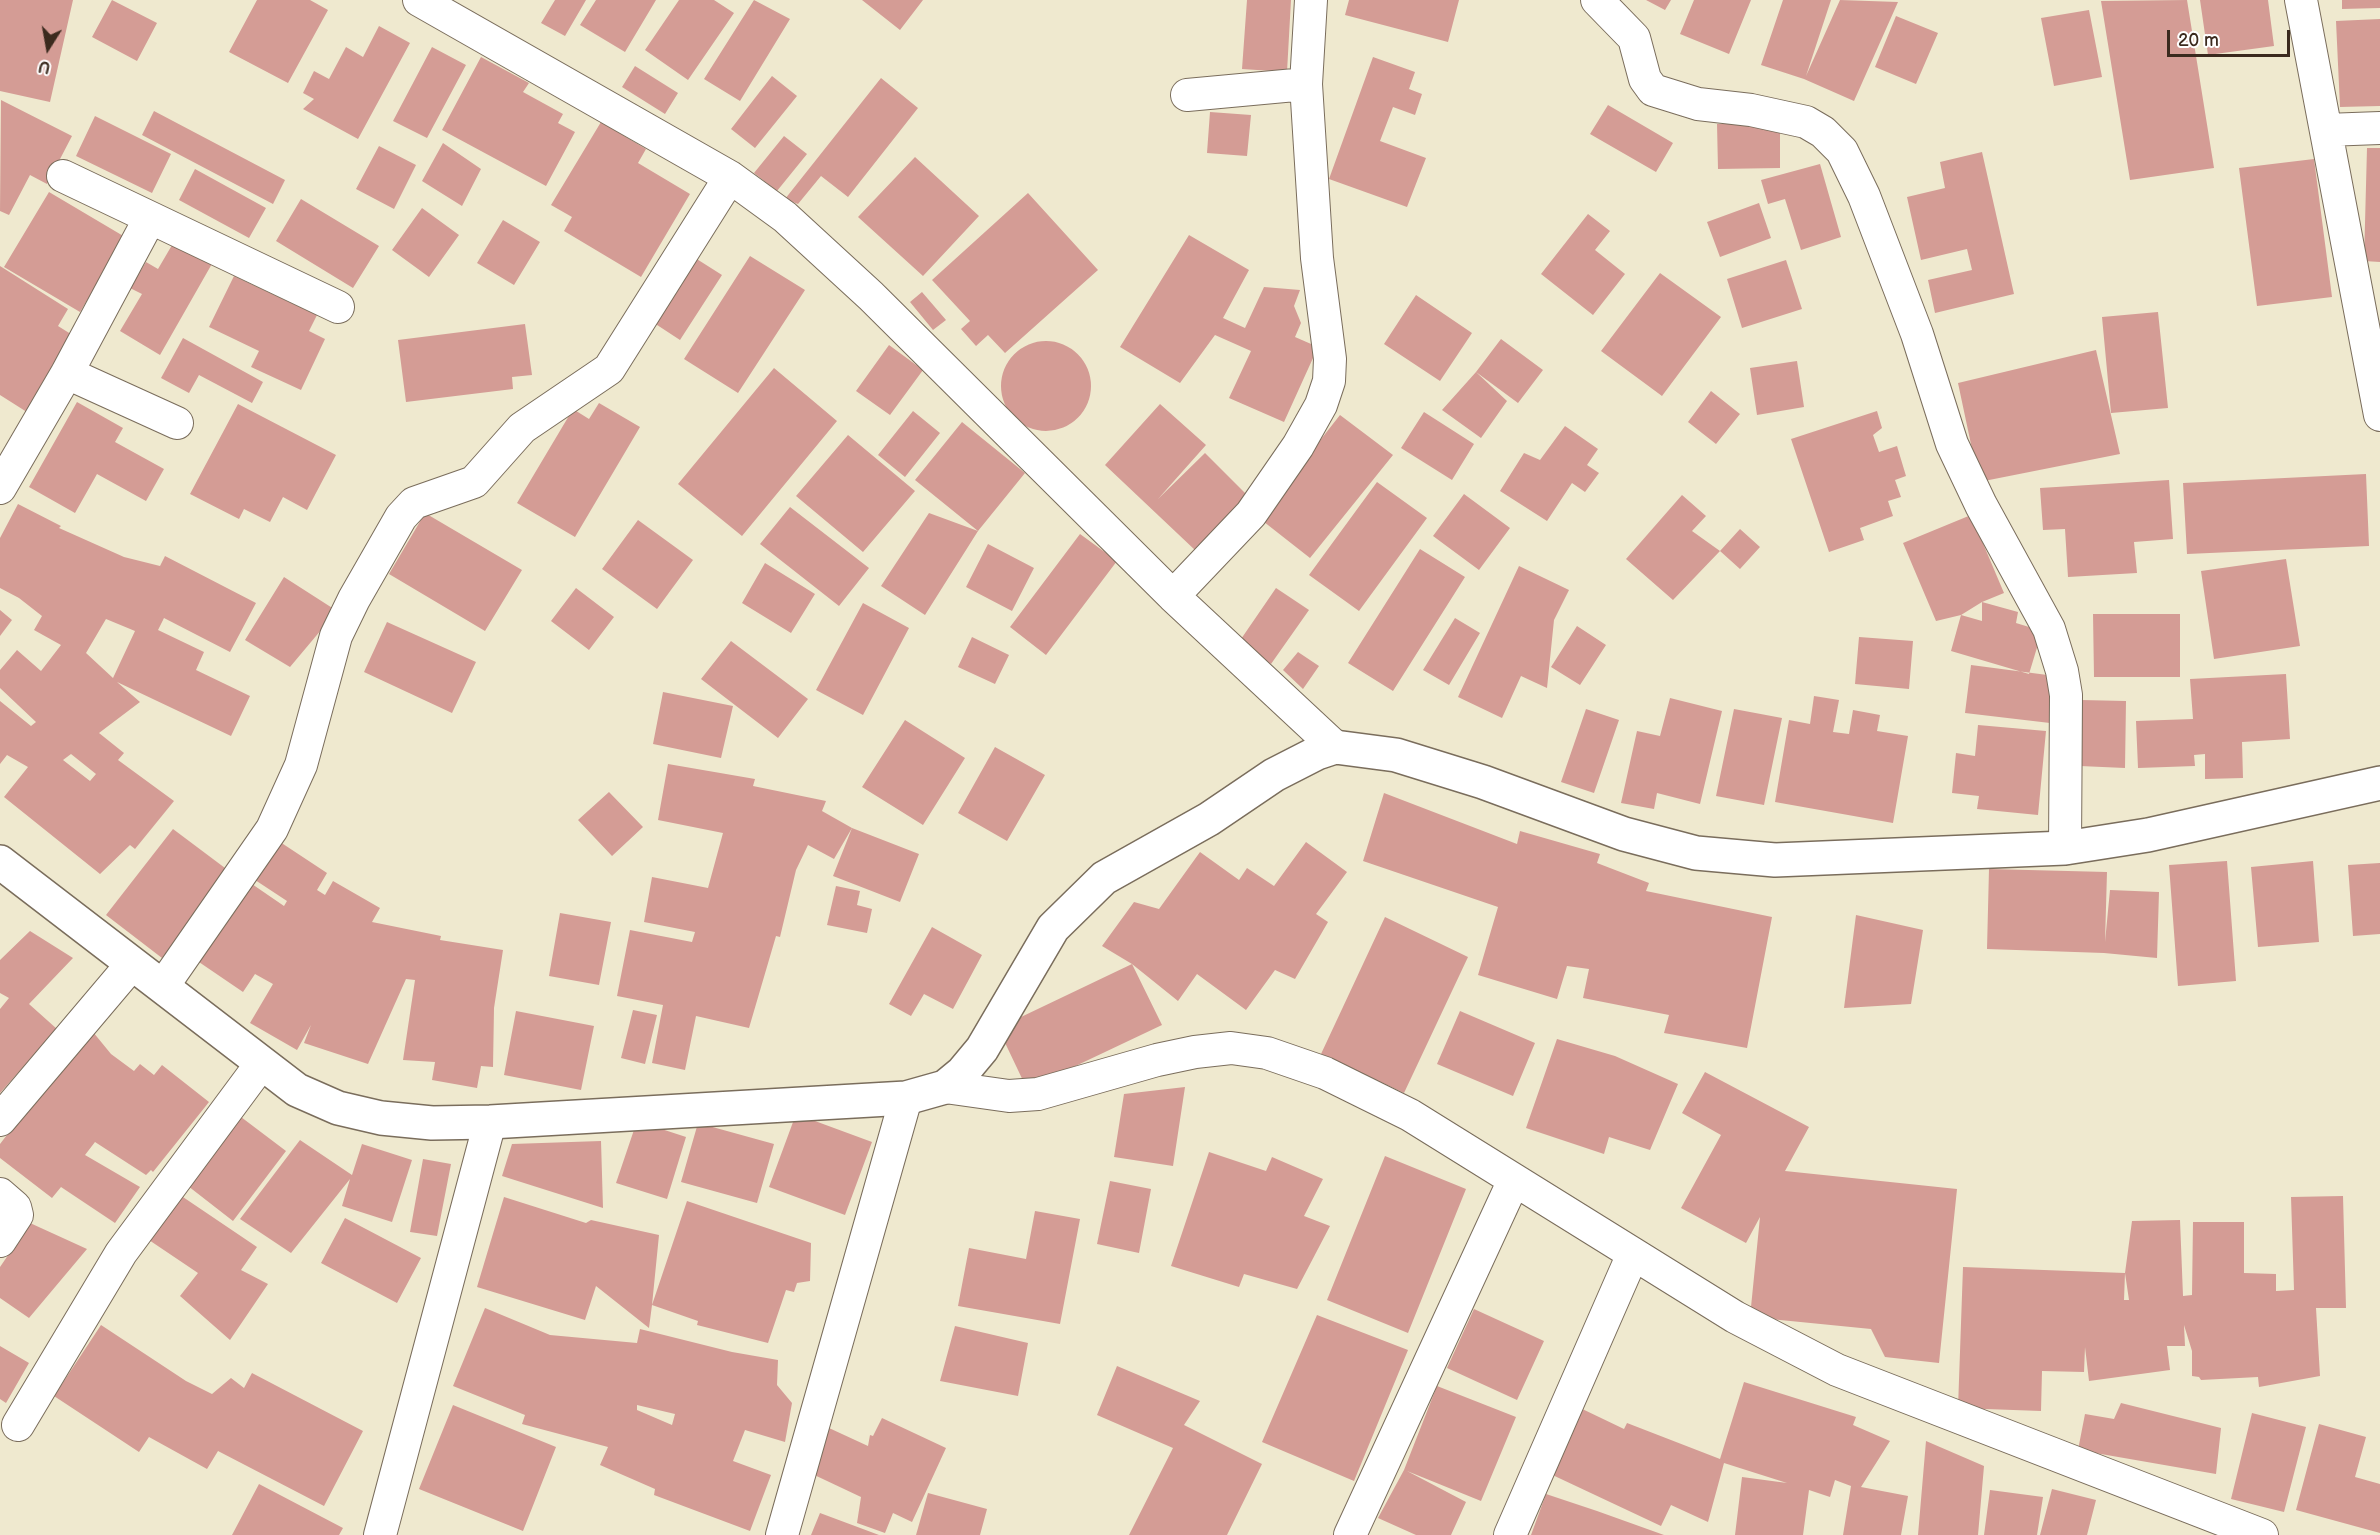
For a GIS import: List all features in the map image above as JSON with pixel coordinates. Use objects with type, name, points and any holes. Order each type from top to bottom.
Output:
[{"type":"street","points":[[419,0],[458,10],[730,177],[785,217],[871,296],[1173,596],[1335,747]]},
{"type":"street","points":[[1173,596],[1251,514],[1298,446],[1321,405],[1329,381],[1330,359],[1317,258],[1306,84],[1311,0]]},
{"type":"street","points":[[1597,0],[1634,38],[1645,79],[1653,90],[1698,104],[1751,110],[1806,122],[1823,132],[1842,151],[1864,196],[1917,334],[1952,444],[1981,505],[2049,629],[2062,671],[2066,695],[2064,848]]},
{"type":"street","points":[[2301,0],[2380,415]]},
{"type":"street","points":[[1187,95],[1306,84]]},
{"type":"street","points":[[2326,130],[2380,128]]},
{"type":"street","points":[[63,176],[338,306]]},
{"type":"street","points":[[163,986],[272,829],[301,765],[336,636],[354,599],[401,518],[414,503],[474,482],[522,428],[609,369],[730,177]]},
{"type":"street","points":[[0,488],[67,373],[150,218]]},
{"type":"street","points":[[67,373],[177,423]]},
{"type":"street","points":[[0,862],[297,1090],[338,1108],[381,1118],[432,1123],[490,1122],[906,1098],[945,1087],[963,1073],[982,1049],[1053,928],[1104,878],[1209,819],[1274,775],[1317,753],[1335,747],[1396,755],[1484,782],[1624,834],[1696,853],[1775,860],[2064,848],[2148,835],[2380,783]]},
{"type":"street","points":[[0,1120],[132,964]]},
{"type":"street","points":[[945,1087],[1009,1096],[1038,1094],[1195,1052],[1231,1048],[1267,1053],[1325,1073],[1410,1115],[1735,1317],[1837,1370],[2262,1535]]},
{"type":"street","points":[[18,1425],[121,1253],[261,1064]]},
{"type":"street","points":[[782,1535],[906,1098]]},
{"type":"street","points":[[380,1535],[490,1122]]},
{"type":"street","points":[[1350,1535],[1514,1180]]},
{"type":"street","points":[[0,1194],[15,1207],[17,1215],[0,1242]]},
{"type":"street","points":[[1510,1535],[1633,1254]]},
{"type":"building","points":[[0,0],[73,0],[50,102],[0,91]]},
{"type":"building","points":[[112,0],[157,23],[137,61],[92,37]]},
{"type":"building","points":[[257,0],[310,0],[328,10],[288,83],[229,52]]},
{"type":"building","points":[[555,0],[586,0],[565,36],[541,23]]},
{"type":"building","points":[[596,0],[656,0],[625,52],[580,25]]},
{"type":"building","points":[[679,0],[714,0],[734,13],[688,80],[645,50]]},
{"type":"building","points":[[754,0],[790,19],[740,101],[704,79]]},
{"type":"building","points":[[862,0],[923,0],[900,30]]},
{"type":"building","points":[[1247,0],[1291,0],[1287,72],[1242,69]]},
{"type":"building","points":[[1349,0],[1459,0],[1448,42],[1345,15]]},
{"type":"building","points":[[1646,0],[1671,0],[1665,10]]},
{"type":"building","points":[[1694,0],[1751,0],[1729,54],[1680,34]]},
{"type":"building","points":[[1783,0],[1831,0],[1806,76],[1840,0],[1898,2],[1854,101],[1804,79],[1761,65]]},
{"type":"building","points":[[2187,0],[2214,168],[2130,180],[2101,1]]},
{"type":"building","points":[[2200,0],[2268,0],[2274,46],[2208,55]]},
{"type":"building","points":[[2342,0],[2380,0],[2380,8],[2342,9]]},
{"type":"building","points":[[2089,10],[2102,77],[2054,86],[2041,18]]},
{"type":"building","points":[[1896,16],[1938,33],[1916,84],[1875,67]]},
{"type":"building","points":[[2380,19],[2380,106],[2340,107],[2336,21]]},
{"type":"building","points":[[379,26],[410,43],[358,139],[303,109],[314,99],[303,93],[314,71],[329,79],[346,47],[363,57]]},
{"type":"building","points":[[432,47],[466,65],[427,138],[393,121]]},
{"type":"building","points":[[481,57],[529,83],[523,92],[563,114],[558,123],[575,132],[546,186],[442,130]]},
{"type":"building","points":[[1373,57],[1415,72],[1409,89],[1422,94],[1415,115],[1393,107],[1380,141],[1426,158],[1407,207],[1329,179]]},
{"type":"building","points":[[635,66],[678,93],[665,114],[622,87]]},
{"type":"building","points":[[772,76],[797,96],[755,148],[731,129]]},
{"type":"building","points":[[881,78],[918,108],[848,197],[821,176],[798,204],[785,199]]},
{"type":"building","points":[[1,100],[72,136],[47,184],[30,175],[9,215],[0,211]]},
{"type":"building","points":[[1608,105],[1673,143],[1656,172],[1590,134]]},
{"type":"building","points":[[154,111],[285,180],[273,204],[142,135]]},
{"type":"building","points":[[1210,112],[1251,115],[1247,156],[1207,153]]},
{"type":"building","points":[[95,116],[171,154],[152,193],[76,156]]},
{"type":"building","points":[[601,122],[646,149],[638,163],[690,194],[641,277],[564,231],[572,217],[551,205]]},
{"type":"building","points":[[1717,124],[1780,124],[1780,168],[1718,169]]},
{"type":"building","points":[[784,136],[807,154],[777,191],[754,173]]},
{"type":"building","points":[[443,143],[481,169],[462,206],[422,181]]},
{"type":"building","points":[[379,146],[416,165],[394,209],[356,189]]},
{"type":"building","points":[[2367,148],[2380,148],[2380,262],[2364,261]]},
{"type":"building","points":[[1982,152],[2014,294],[1935,313],[1928,280],[1972,270],[1967,249],[1921,260],[1907,197],[1945,188],[1940,162]]},
{"type":"building","points":[[915,157],[979,216],[923,276],[858,217]]},
{"type":"building","points":[[2314,159],[2332,297],[2257,306],[2239,168]]},
{"type":"building","points":[[1820,164],[1841,237],[1801,250],[1785,199],[1768,204],[1761,180]]},
{"type":"building","points":[[195,169],[266,208],[249,238],[179,200]]},
{"type":"building","points":[[49,192],[125,237],[80,312],[4,267]]},
{"type":"building","points":[[1028,193],[1098,270],[1005,353],[988,335],[976,346],[961,329],[970,321],[932,280]]},
{"type":"building","points":[[301,199],[379,246],[353,288],[276,241]]},
{"type":"building","points":[[1759,203],[1771,238],[1720,257],[1707,222]]},
{"type":"building","points":[[422,208],[459,235],[429,277],[392,250]]},
{"type":"building","points":[[1588,214],[1610,231],[1595,250],[1625,274],[1593,315],[1541,274]]},
{"type":"building","points":[[503,220],[540,242],[514,285],[477,263]]},
{"type":"building","points":[[1189,235],[1249,270],[1223,318],[1245,328],[1264,287],[1300,290],[1294,306],[1301,323],[1295,337],[1318,347],[1284,422],[1229,398],[1251,351],[1215,335],[1180,383],[1120,347]]},
{"type":"building","points":[[175,240],[213,262],[160,355],[120,331],[142,294],[130,288],[146,262],[158,269]]},
{"type":"building","points":[[692,256],[722,275],[680,340],[651,321]]},
{"type":"building","points":[[750,256],[805,290],[738,393],[684,359]]},
{"type":"building","points":[[1786,260],[1802,309],[1742,328],[1727,279]]},
{"type":"building","points":[[0,266],[68,309],[58,326],[74,336],[30,414],[0,395]]},
{"type":"building","points":[[1660,273],[1721,317],[1662,396],[1601,351]]},
{"type":"building","points":[[234,276],[317,315],[309,331],[325,339],[301,390],[251,367],[259,351],[209,327]]},
{"type":"building","points":[[922,292],[946,320],[933,330],[910,302]]},
{"type":"building","points":[[1416,295],[1472,333],[1440,381],[1384,344]]},
{"type":"building","points":[[2158,312],[2168,408],[2111,413],[2102,317]]},
{"type":"building","points":[[525,324],[532,375],[512,377],[513,389],[406,402],[398,340]]},
{"type":"building","points":[[183,338],[263,382],[252,403],[199,375],[189,393],[161,378]]},
{"type":"building","points":[[1501,339],[1543,370],[1518,403],[1476,372]]},
{"type":"building","points":[[1037,341],[1055,341],[1071,348],[1084,361],[1091,377],[1091,395],[1084,411],[1071,424],[1055,431],[1037,431],[1021,424],[1008,411],[1001,395],[1001,377],[1008,361],[1021,348]]},
{"type":"building","points":[[889,345],[923,370],[890,415],[856,391]]},
{"type":"building","points":[[2096,350],[2120,454],[1979,482],[1958,383]]},
{"type":"building","points":[[1797,361],[1804,407],[1757,415],[1750,368]]},
{"type":"building","points":[[774,368],[837,421],[742,536],[678,484]]},
{"type":"building","points":[[1476,372],[1507,401],[1481,438],[1442,410]]},
{"type":"building","points":[[1711,391],[1740,414],[1716,444],[1688,422]]},
{"type":"building","points":[[77,402],[123,428],[115,442],[164,469],[146,501],[97,474],[75,513],[29,487]]},
{"type":"building","points":[[599,403],[640,427],[575,537],[517,503],[573,409],[589,419]]},
{"type":"building","points":[[238,404],[336,455],[307,510],[283,497],[270,522],[244,509],[239,519],[190,494]]},
{"type":"building","points":[[1160,404],[1206,445],[1158,499],[1205,453],[1250,498],[1196,551],[1105,465]]},
{"type":"building","points":[[913,411],[940,433],[905,477],[878,455]]},
{"type":"building","points":[[1877,411],[1882,428],[1873,435],[1879,452],[1897,446],[1906,476],[1895,480],[1901,497],[1888,501],[1893,516],[1860,528],[1864,540],[1829,552],[1791,439]]},
{"type":"building","points":[[1424,412],[1474,444],[1452,480],[1401,448]]},
{"type":"building","points":[[1340,415],[1393,455],[1310,558],[1259,518]]},
{"type":"building","points":[[962,422],[1025,473],[978,531],[915,480]]},
{"type":"building","points":[[1565,426],[1598,449],[1587,465],[1599,473],[1585,492],[1572,483],[1547,521],[1500,491],[1524,453],[1540,460]]},
{"type":"building","points":[[848,435],[915,491],[863,552],[796,496]]},
{"type":"building","points":[[2366,474],[2369,546],[2187,554],[2183,483]]},
{"type":"building","points":[[2169,480],[2173,539],[2134,542],[2137,573],[2068,577],[2065,529],[2043,530],[2040,488]]},
{"type":"building","points":[[1377,482],[1427,518],[1359,611],[1309,575]]},
{"type":"building","points":[[1464,494],[1510,528],[1479,570],[1433,536]]},
{"type":"building","points":[[1682,495],[1706,516],[1692,531],[1720,551],[1673,600],[1626,559]]},
{"type":"building","points":[[18,504],[61,526],[59,528],[124,557],[160,566],[165,556],[256,603],[230,652],[164,618],[158,630],[204,652],[196,670],[250,696],[231,736],[117,682],[140,702],[99,733],[124,753],[118,760],[174,801],[135,849],[130,845],[100,874],[4,797],[28,767],[7,755],[0,764],[0,701],[31,726],[36,722],[0,688],[0,670],[17,650],[41,671],[61,645],[34,630],[42,616],[19,598],[0,588],[0,538]],"holes":[[[106,619],[135,631],[113,678],[86,653]],[[71,754],[96,774],[90,781],[63,760]]]},
{"type":"building","points":[[790,507],[869,568],[839,606],[760,544]]},
{"type":"building","points":[[425,513],[522,570],[485,631],[389,574]]},
{"type":"building","points":[[929,513],[978,531],[925,615],[881,586]]},
{"type":"building","points":[[1971,515],[2004,593],[1982,602],[1961,615],[1936,621],[1903,543]]},
{"type":"building","points":[[638,520],[693,560],[657,609],[602,569]]},
{"type":"building","points":[[1740,529],[1760,547],[1740,569],[1720,551]]},
{"type":"building","points":[[1080,534],[1117,561],[1046,655],[1010,627]]},
{"type":"building","points":[[988,544],[1034,568],[1012,611],[966,587]]},
{"type":"building","points":[[1420,549],[1465,577],[1393,691],[1348,663]]},
{"type":"building","points":[[2286,559],[2300,646],[2214,659],[2201,571]]},
{"type":"building","points":[[765,563],[815,594],[791,633],[742,603]]},
{"type":"building","points":[[1519,566],[1569,590],[1554,620],[1547,688],[1521,676],[1502,718],[1458,697]]},
{"type":"building","points":[[284,577],[337,611],[290,667],[245,640]]},
{"type":"building","points":[[576,588],[614,617],[589,650],[551,621]]},
{"type":"building","points":[[1276,588],[1309,610],[1271,664],[1239,642]]},
{"type":"building","points":[[1982,602],[2018,612],[2016,623],[2042,631],[2029,674],[1951,651],[1961,615],[1982,621]]},
{"type":"building","points":[[863,603],[909,628],[863,715],[816,690]]},
{"type":"building","points":[[0,610],[12,620],[0,636]]},
{"type":"building","points":[[2093,614],[2180,614],[2180,677],[2094,677]]},
{"type":"building","points":[[1455,618],[1480,633],[1449,685],[1423,670]]},
{"type":"building","points":[[387,622],[476,662],[452,713],[364,672]]},
{"type":"building","points":[[1577,626],[1606,645],[1580,685],[1551,667]]},
{"type":"building","points":[[972,637],[1009,655],[995,684],[958,667]]},
{"type":"building","points":[[1859,637],[1913,641],[1909,689],[1855,684]]},
{"type":"building","points":[[731,641],[808,699],[778,738],[701,679]]},
{"type":"building","points":[[1298,652],[1319,666],[1303,689],[1283,670]]},
{"type":"building","points":[[1971,665],[2055,676],[2050,723],[1965,713]]},
{"type":"building","points":[[2286,674],[2290,739],[2242,742],[2243,778],[2205,779],[2205,754],[2194,755],[2195,766],[2138,768],[2136,721],[2193,719],[2190,679]]},
{"type":"building","points":[[663,692],[733,706],[721,758],[653,744]]},
{"type":"building","points":[[1814,696],[1839,700],[1833,732],[1849,734],[1853,710],[1880,715],[1877,731],[1908,736],[1893,823],[1775,802],[1789,720],[1810,724]]},
{"type":"building","points":[[1670,698],[1722,711],[1700,804],[1657,793],[1654,809],[1621,803],[1637,731],[1660,736]]},
{"type":"building","points":[[2081,700],[2126,701],[2125,768],[2080,766]]},
{"type":"building","points":[[1586,709],[1619,720],[1594,793],[1561,782]]},
{"type":"building","points":[[1734,709],[1782,718],[1764,805],[1716,796]]},
{"type":"building","points":[[905,720],[965,758],[923,825],[862,787]]},
{"type":"building","points":[[1978,725],[2046,731],[2038,815],[1977,809],[1979,796],[1952,793],[1956,753],[1975,756]]},
{"type":"building","points":[[995,747],[1045,775],[1007,841],[958,813]]},
{"type":"building","points":[[668,764],[755,779],[753,786],[826,801],[822,811],[852,828],[834,859],[808,845],[796,870],[780,937],[776,936],[749,1028],[696,1016],[685,1070],[652,1063],[663,1005],[617,996],[630,930],[692,942],[695,932],[644,922],[652,877],[708,888],[723,833],[658,820]]},
{"type":"building","points":[[609,792],[643,827],[612,856],[578,820]]},
{"type":"building","points":[[1384,793],[1517,844],[1520,831],[1600,854],[1597,863],[1649,883],[1646,891],[1772,917],[1747,1048],[1664,1033],[1669,1015],[1583,998],[1589,969],[1567,966],[1557,999],[1478,975],[1498,907],[1363,861]]},
{"type":"building","points":[[852,828],[919,854],[900,902],[833,876]]},
{"type":"building","points":[[173,829],[229,871],[162,958],[106,915]]},
{"type":"building","points":[[274,838],[327,873],[317,890],[325,895],[333,881],[380,908],[372,922],[441,936],[440,940],[503,950],[494,1008],[493,1067],[481,1066],[477,1088],[432,1080],[435,1062],[403,1060],[415,980],[406,979],[368,1064],[304,1043],[311,1025],[297,1050],[250,1023],[273,984],[255,974],[243,992],[196,960],[249,882],[284,906],[287,901],[249,876]]},
{"type":"building","points":[[1306,842],[1347,872],[1316,914],[1328,922],[1295,979],[1275,970],[1246,1010],[1197,974],[1178,1001],[1132,964],[1102,946],[1134,902],[1159,909],[1200,852],[1239,880],[1247,868],[1274,886]]},
{"type":"building","points":[[2227,861],[2236,981],[2178,986],[2169,865]]},
{"type":"building","points":[[2313,861],[2319,942],[2258,947],[2251,867]]},
{"type":"building","points":[[2380,863],[2380,934],[2353,936],[2348,865]]},
{"type":"building","points":[[1989,869],[2107,872],[2105,942],[2110,890],[2159,892],[2157,958],[2104,953],[1987,949]]},
{"type":"building","points":[[836,886],[860,891],[857,905],[872,909],[867,933],[827,925]]},
{"type":"building","points":[[560,913],[611,922],[599,985],[549,976]]},
{"type":"building","points":[[1856,915],[1923,930],[1911,1004],[1844,1008]]},
{"type":"building","points":[[1385,917],[1468,957],[1404,1093],[1321,1054]]},
{"type":"building","points":[[932,927],[982,955],[953,1009],[924,994],[911,1016],[889,1004]]},
{"type":"building","points":[[30,931],[73,958],[29,1004],[57,1029],[0,1093],[0,1009],[9,998],[0,993],[0,960]]},
{"type":"building","points":[[1132,964],[1162,1025],[1027,1089],[998,1028]]},
{"type":"building","points":[[633,1010],[657,1015],[645,1064],[621,1058]]},
{"type":"building","points":[[516,1011],[594,1026],[581,1090],[504,1075]]},
{"type":"building","points":[[1460,1011],[1535,1043],[1513,1096],[1437,1064]]},
{"type":"building","points":[[93,1032],[111,1054],[134,1071],[140,1064],[154,1075],[162,1065],[209,1102],[153,1172],[151,1170],[146,1175],[95,1142],[85,1155],[140,1187],[115,1223],[61,1187],[52,1198],[0,1158],[0,1144],[36,1097]]},
{"type":"building","points":[[1557,1039],[1615,1056],[1678,1084],[1650,1150],[1609,1137],[1604,1154],[1526,1128]]},
{"type":"building","points":[[1705,1072],[1809,1127],[1785,1171],[1957,1189],[1939,1363],[1885,1357],[1871,1329],[1750,1317],[1760,1217],[1746,1243],[1681,1208],[1721,1135],[1682,1113]]},
{"type":"building","points":[[1185,1087],[1173,1166],[1114,1157],[1124,1094]]},
{"type":"building","points":[[796,1114],[872,1142],[845,1215],[769,1187]]},
{"type":"building","points":[[241,1117],[286,1151],[233,1221],[188,1186]]},
{"type":"building","points":[[637,1121],[686,1137],[667,1199],[616,1183]]},
{"type":"building","points":[[698,1123],[774,1144],[757,1203],[681,1182]]},
{"type":"building","points":[[300,1140],[352,1175],[362,1144],[412,1160],[392,1222],[342,1206],[350,1179],[291,1253],[240,1219]]},
{"type":"building","points":[[601,1141],[603,1208],[502,1176],[512,1144]]},
{"type":"building","points":[[1209,1152],[1266,1171],[1272,1157],[1323,1179],[1304,1216],[1330,1226],[1297,1289],[1244,1274],[1239,1287],[1171,1266]]},
{"type":"building","points":[[1385,1156],[1466,1189],[1408,1333],[1327,1300]]},
{"type":"building","points":[[423,1159],[451,1164],[437,1236],[410,1232]]},
{"type":"building","points":[[1110,1181],[1151,1189],[1139,1253],[1097,1244]]},
{"type":"building","points":[[177,1193],[257,1247],[241,1270],[268,1284],[230,1340],[180,1296],[198,1273],[146,1238]]},
{"type":"building","points":[[2343,1196],[2346,1308],[2316,1308],[2320,1376],[2259,1387],[2258,1377],[2201,1380],[2199,1377],[2192,1376],[2192,1351],[2184,1325],[2185,1346],[2167,1346],[2170,1370],[2089,1381],[2085,1347],[2084,1372],[2042,1371],[2041,1411],[1958,1408],[1963,1267],[2125,1273],[2132,1221],[2180,1220],[2183,1296],[2192,1295],[2193,1222],[2244,1222],[2244,1273],[2276,1274],[2276,1291],[2294,1290],[2291,1197]],"holes":[[[2125,1273],[2129,1300],[2124,1300]]]},
{"type":"building","points":[[504,1197],[586,1223],[591,1220],[659,1235],[649,1328],[596,1286],[585,1320],[477,1287]]},
{"type":"building","points":[[687,1201],[811,1243],[810,1281],[797,1283],[794,1292],[786,1290],[768,1343],[697,1325],[698,1321],[652,1305]]},
{"type":"building","points":[[1035,1211],[1080,1219],[1060,1324],[958,1306],[969,1248],[1026,1259]]},
{"type":"building","points":[[345,1218],[421,1258],[397,1303],[321,1263]]},
{"type":"building","points":[[30,1223],[87,1249],[29,1318],[0,1298],[0,1267]]},
{"type":"building","points":[[485,1308],[550,1335],[637,1343],[640,1329],[732,1352],[778,1360],[777,1385],[792,1403],[785,1442],[745,1430],[733,1461],[771,1475],[750,1531],[654,1495],[655,1489],[600,1465],[608,1447],[522,1424],[525,1415],[453,1386]],"holes":[[[637,1405],[675,1414],[672,1425],[637,1410]]]},
{"type":"building","points":[[1474,1309],[1544,1341],[1517,1400],[1447,1368]]},
{"type":"building","points":[[1317,1315],[1408,1350],[1354,1481],[1262,1442]]},
{"type":"building","points":[[101,1325],[186,1381],[212,1394],[231,1378],[244,1388],[252,1373],[363,1431],[324,1506],[218,1451],[207,1469],[149,1437],[139,1452],[54,1396]]},
{"type":"building","points":[[955,1326],[1028,1343],[1018,1396],[940,1381]]},
{"type":"building","points":[[0,1346],[29,1363],[6,1403],[0,1399]]},
{"type":"building","points":[[1117,1366],[1200,1401],[1184,1425],[1262,1464],[1227,1535],[1129,1535],[1173,1448],[1097,1415]]},
{"type":"building","points":[[1744,1382],[1856,1417],[1853,1425],[1890,1441],[1861,1487],[1908,1496],[1901,1535],[1843,1535],[1851,1486],[1835,1480],[1830,1497],[1809,1490],[1803,1535],[1735,1535],[1742,1477],[1787,1483],[1724,1463],[1708,1522],[1671,1505],[1661,1526],[1544,1471],[1576,1406],[1624,1429],[1627,1423],[1720,1459]]},
{"type":"building","points":[[1437,1386],[1516,1417],[1481,1501],[1407,1471],[1466,1502],[1451,1535],[1416,1535],[1378,1518],[1404,1470]]},
{"type":"building","points":[[2121,1403],[2221,1428],[2216,1474],[2078,1450],[2085,1414],[2114,1419]]},
{"type":"building","points":[[453,1405],[556,1447],[523,1531],[419,1489]]},
{"type":"building","points":[[2252,1413],[2306,1427],[2284,1512],[2231,1499]]},
{"type":"building","points":[[882,1418],[946,1448],[912,1522],[893,1513],[885,1533],[857,1523],[861,1497],[808,1472],[829,1428],[868,1446],[870,1435],[873,1436]]},
{"type":"building","points":[[2319,1424],[2366,1437],[2355,1477],[2380,1484],[2380,1533],[2296,1510]]},
{"type":"building","points":[[1926,1441],[1984,1466],[1978,1535],[1918,1535]]},
{"type":"building","points":[[259,1484],[343,1528],[339,1535],[232,1535]]},
{"type":"building","points":[[2052,1489],[2096,1500],[2087,1535],[2040,1535]]},
{"type":"building","points":[[1990,1490],[2043,1497],[2037,1535],[1984,1535]]},
{"type":"building","points":[[928,1493],[987,1509],[980,1535],[916,1535]]},
{"type":"building","points":[[1546,1494],[1597,1511],[1664,1535],[1531,1535]]},
{"type":"building","points":[[820,1513],[879,1535],[811,1535]]}]
